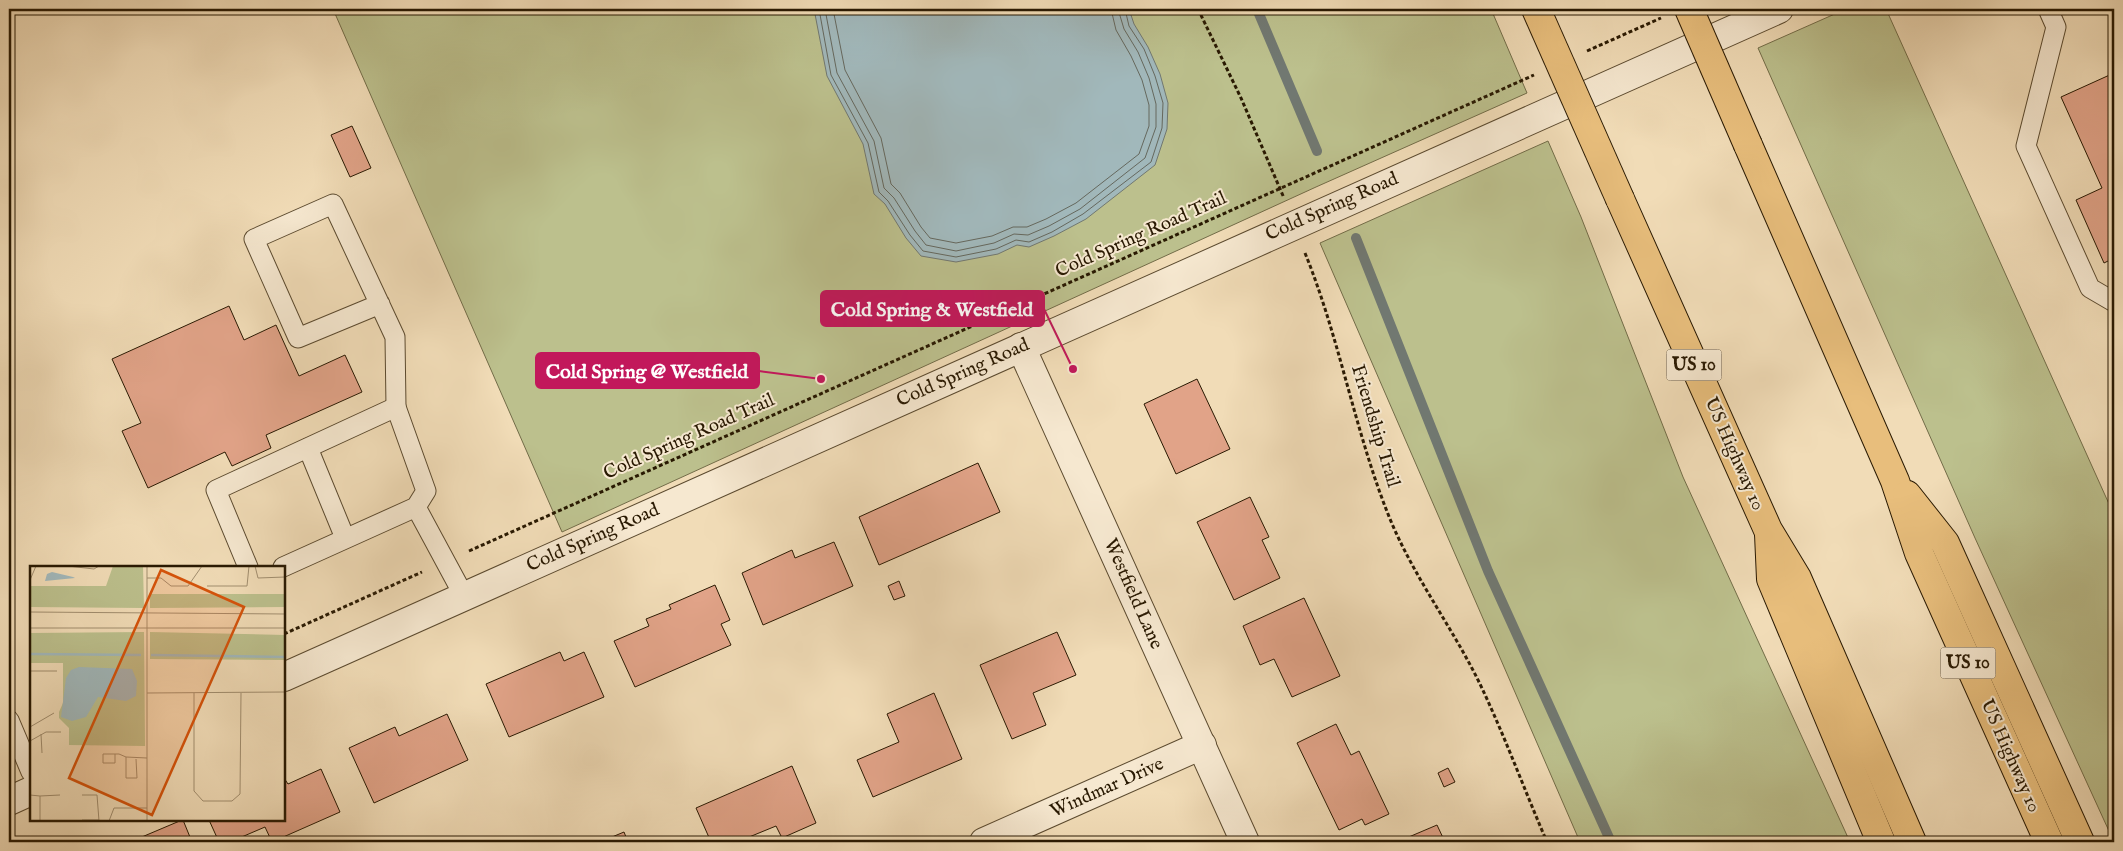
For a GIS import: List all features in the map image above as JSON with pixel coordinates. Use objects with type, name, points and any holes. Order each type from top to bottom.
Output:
[{"type":"highway","name":"US Highway 10","points":[[1536,9],[1768,530],[1796,578],[1912,842]]},
{"type":"highway","name":"US Highway 10","points":[[1676,13],[1748,144],[1895,481],[1920,553],[2049,842]]},
{"type":"highway","points":[[1895,481],[1945,543],[2080,842]]},
{"type":"highway","points":[[1768,530],[1771,579],[1881,842]]},
{"type":"street","name":"Cold Spring Road","points":[[285,677],[1294,224],[1621,81],[1779,9]]},
{"type":"street","name":"Westfield Lane","points":[[1021,347],[1245,842]]},
{"type":"street","name":"Windmar Drive","points":[[984,842],[1202,746]]},
{"type":"street","points":[[9,801],[30,791]]},
{"type":"lane","points":[[2048,9],[2056,27],[2026,146],[2090,288],[2114,302]]},
{"type":"lane","points":[[285,566],[416,507],[426,491],[396,406],[395,337],[380,304],[333,204],[254,239],[298,338],[380,304]]},
{"type":"lane","points":[[248,566],[216,490],[396,406]]},
{"type":"lane","points":[[308,448],[345,538]]},
{"type":"lane","points":[[416,507],[447,561],[464,596]]},
{"type":"lane","points":[[9,720],[30,770]]},
{"type":"path","name":"Friendship Trail","points":[[1198,9],[1241,98],[1280,188],[1309,262],[1336,344],[1366,450],[1391,520],[1431,600],[1479,682],[1547,842]]},
{"type":"path","points":[[1584,52],[1676,13]]},
{"type":"path","name":"Cold Spring Road Trail","points":[[285,634],[1539,72]]},
{"type":"green space","points":[[333,9],[1491,9],[1527,93],[1316,187],[562,532]]},
{"type":"green space","points":[[1846,9],[1886,9],[2114,515],[2114,842],[1975,538],[1758,48]]},
{"type":"green space","points":[[1548,141],[1581,217],[1683,477],[1850,842],[1580,842],[1320,243]]},
{"type":"water","points":[[814,9],[1129,9],[1134,24],[1148,47],[1160,74],[1168,103],[1167,129],[1155,165],[1086,219],[1029,247],[1017,245],[998,254],[956,262],[921,256],[906,238],[885,204],[874,194],[863,144],[827,76]]},
{"type":"building","points":[[2114,73],[2114,258],[2104,263],[2076,200],[2102,188],[2061,97]]},
{"type":"building","points":[[352,126],[371,168],[350,177],[331,135]]},
{"type":"building","points":[[229,306],[244,340],[276,325],[299,376],[345,355],[362,392],[266,435],[271,448],[232,466],[225,452],[148,488],[122,431],[141,423],[112,359]]},
{"type":"building","points":[[1197,379],[1230,449],[1176,474],[1144,404]]},
{"type":"building","points":[[978,463],[1000,512],[879,565],[859,517]]},
{"type":"building","points":[[1250,497],[1269,537],[1262,540],[1280,578],[1234,600],[1197,522]]},
{"type":"building","points":[[834,542],[853,586],[763,625],[742,573],[792,550],[795,558]]},
{"type":"building","points":[[899,581],[905,596],[894,600],[888,586]]},
{"type":"building","points":[[715,585],[730,620],[721,624],[731,645],[635,687],[614,641],[649,626],[646,619],[671,609],[669,605]]},
{"type":"building","points":[[1304,598],[1340,676],[1292,697],[1274,659],[1260,665],[1243,626]]},
{"type":"building","points":[[1057,632],[1076,675],[1033,693],[1046,725],[1012,739],[980,665]]},
{"type":"building","points":[[560,652],[564,661],[584,652],[604,697],[509,737],[486,684]]},
{"type":"building","points":[[934,693],[962,759],[873,797],[857,760],[899,742],[887,714]]},
{"type":"building","points":[[447,714],[468,760],[374,803],[349,748],[395,727],[399,736]]},
{"type":"building","points":[[1336,724],[1351,755],[1359,751],[1389,814],[1365,825],[1362,819],[1339,830],[1297,743]]},
{"type":"building","points":[[792,766],[816,823],[782,838],[776,826],[737,842],[711,842],[696,808]]},
{"type":"building","points":[[1448,768],[1455,782],[1444,787],[1438,773]]},
{"type":"building","points":[[321,769],[340,812],[272,842],[265,827],[230,842],[219,842],[209,821],[285,821],[285,780],[288,784]]},
{"type":"building","points":[[183,821],[192,842],[130,842]]},
{"type":"building","points":[[1437,825],[1445,842],[1397,842]]},
{"type":"building","points":[[624,832],[628,842],[600,842]]},
{"type":"waterway","points":[[1257,9],[1317,151]]},
{"type":"waterway","points":[[1356,238],[1488,571],[1611,842]]},
{"type":"place","name":"Cold Spring & Westfield","points":[[1073,369]]},
{"type":"place","name":"Cold Spring @ Westfield","points":[[821,379]]}]
